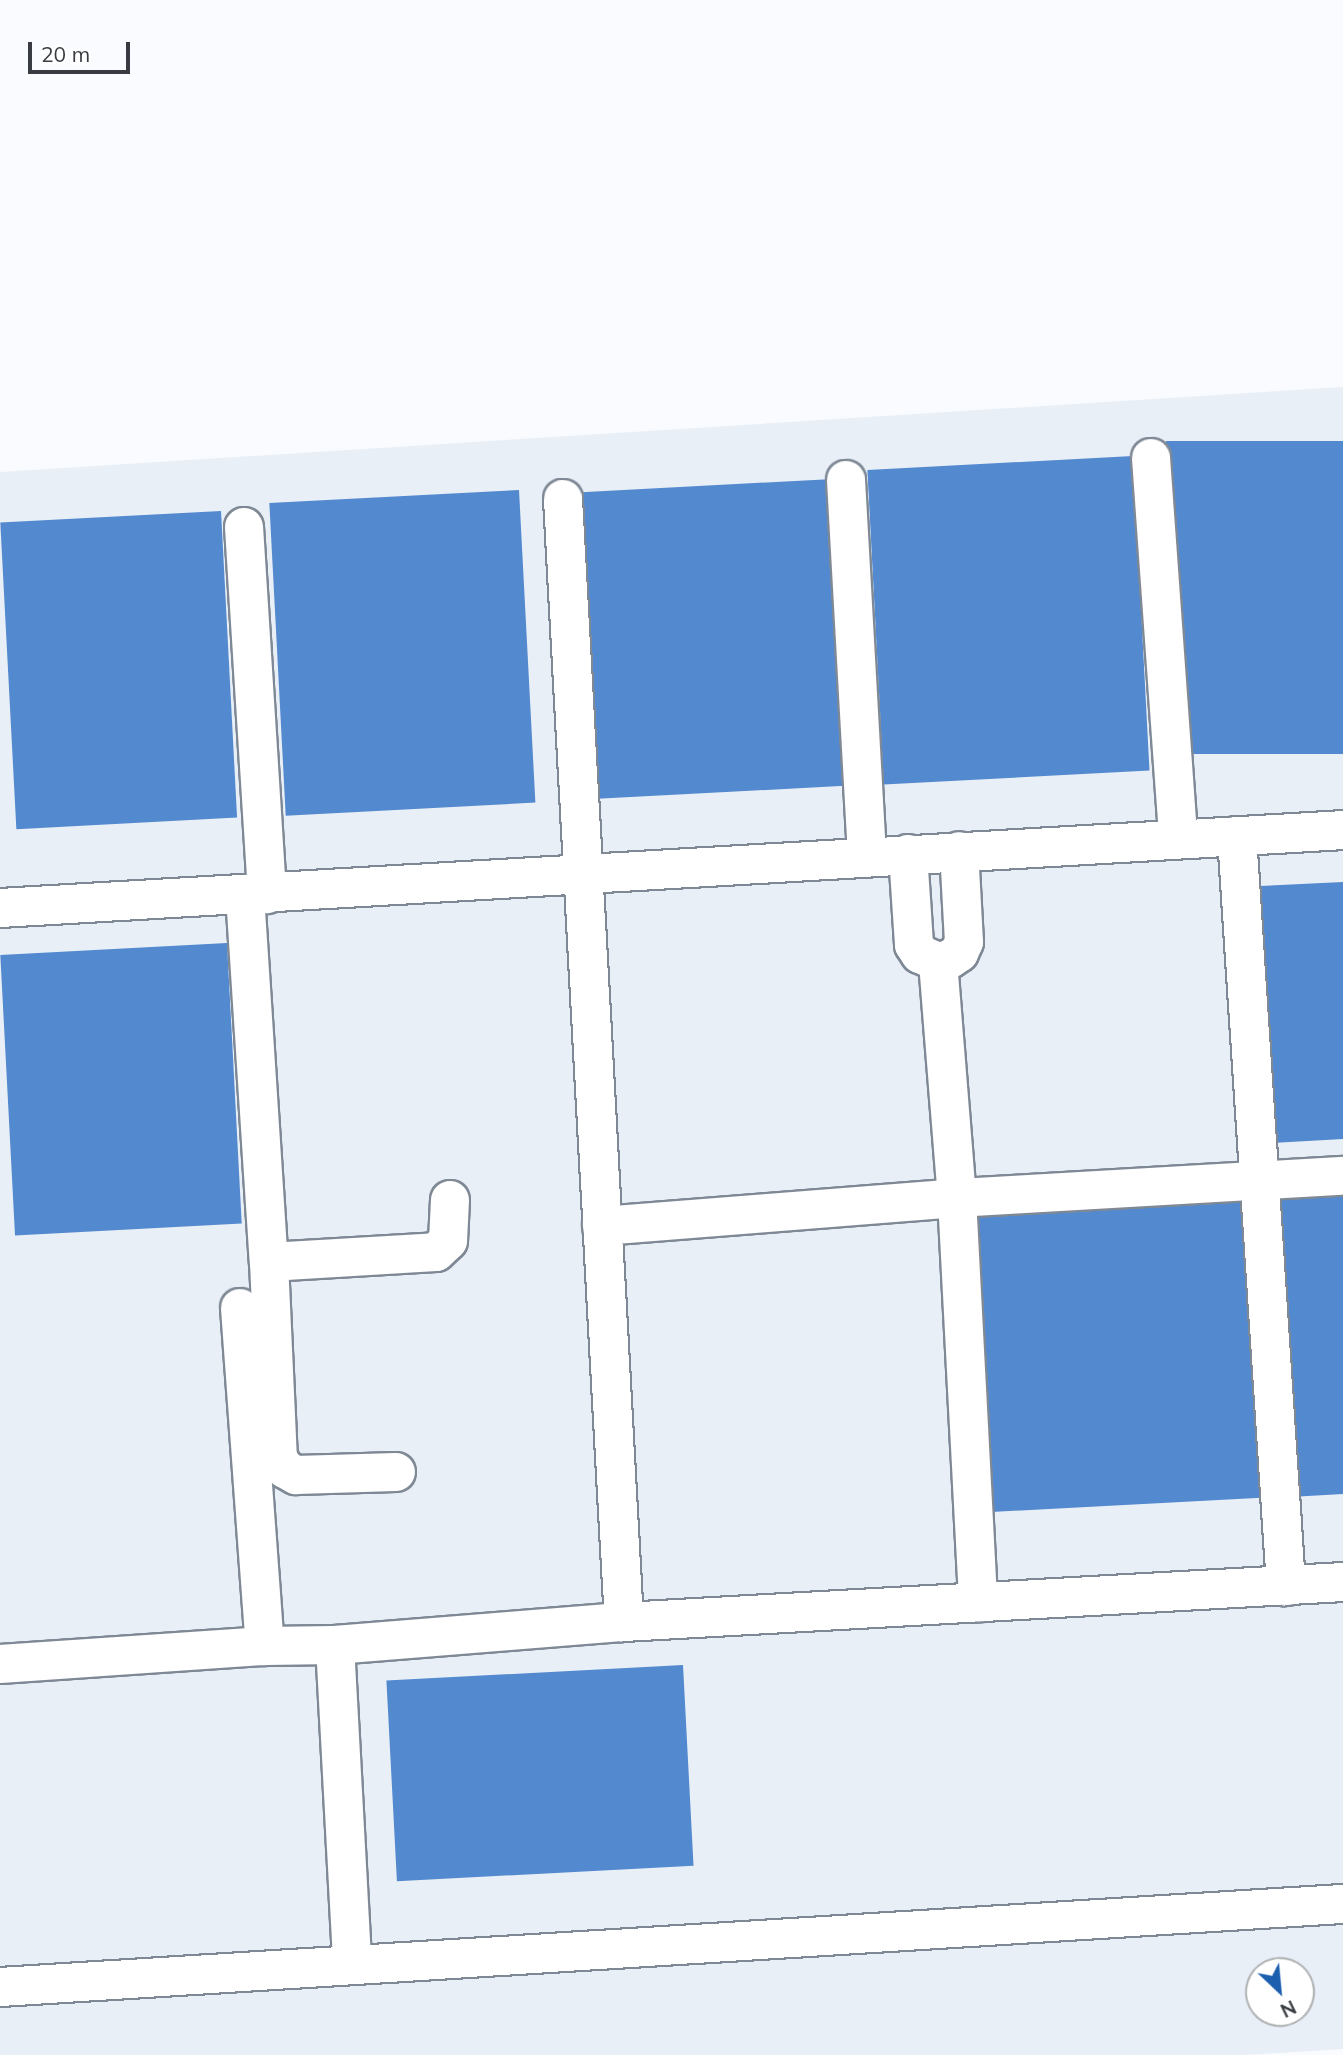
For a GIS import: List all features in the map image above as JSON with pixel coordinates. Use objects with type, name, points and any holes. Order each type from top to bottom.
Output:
[{"type":"street","points":[[1151,458],[1178,839]]},
{"type":"street","points":[[846,480],[867,856]]},
{"type":"street","points":[[563,499],[581,873],[624,1622]]},
{"type":"street","points":[[244,527],[278,1458],[285,1469],[296,1475],[396,1472]]},
{"type":"street","points":[[0,908],[1343,830]]},
{"type":"street","points":[[1237,836],[1286,1586]]},
{"type":"street","points":[[908,854],[914,946],[928,960],[938,962],[950,960],[964,943],[959,851]]},
{"type":"street","points":[[938,962],[957,1198],[978,1602]]},
{"type":"street","points":[[602,1226],[957,1198],[1343,1176]]},
{"type":"street","points":[[269,1262],[436,1252],[448,1241],[450,1200]]},
{"type":"street","points":[[240,1308],[265,1646]]},
{"type":"street","points":[[0,1664],[265,1646],[335,1645],[624,1622],[1343,1582]]},
{"type":"street","points":[[335,1645],[352,1964]]},
{"type":"street","points":[[0,1987],[1343,1904]]},
{"type":"shaded area","points":[[1343,387],[1343,2049],[1244,2055],[0,2055],[0,472]]},
{"type":"building","points":[[1166,441],[1343,441],[1343,754],[1166,754]]},
{"type":"building","points":[[1133,456],[1149,771],[884,784],[867,470]]},
{"type":"building","points":[[833,479],[849,786],[597,799],[581,492]]},
{"type":"building","points":[[519,490],[535,803],[286,816],[269,503]]},
{"type":"building","points":[[221,511],[237,818],[16,829],[0,523]]},
{"type":"building","points":[[1343,882],[1343,1139],[1272,1143],[1260,886]]},
{"type":"building","points":[[227,943],[242,1224],[15,1235],[0,955]]},
{"type":"building","points":[[1343,1185],[1343,1494],[1290,1497],[1276,1189]]},
{"type":"building","points":[[1250,1197],[1266,1498],[987,1512],[971,1212]]},
{"type":"building","points":[[683,1665],[694,1866],[397,1881],[386,1681]]}]
